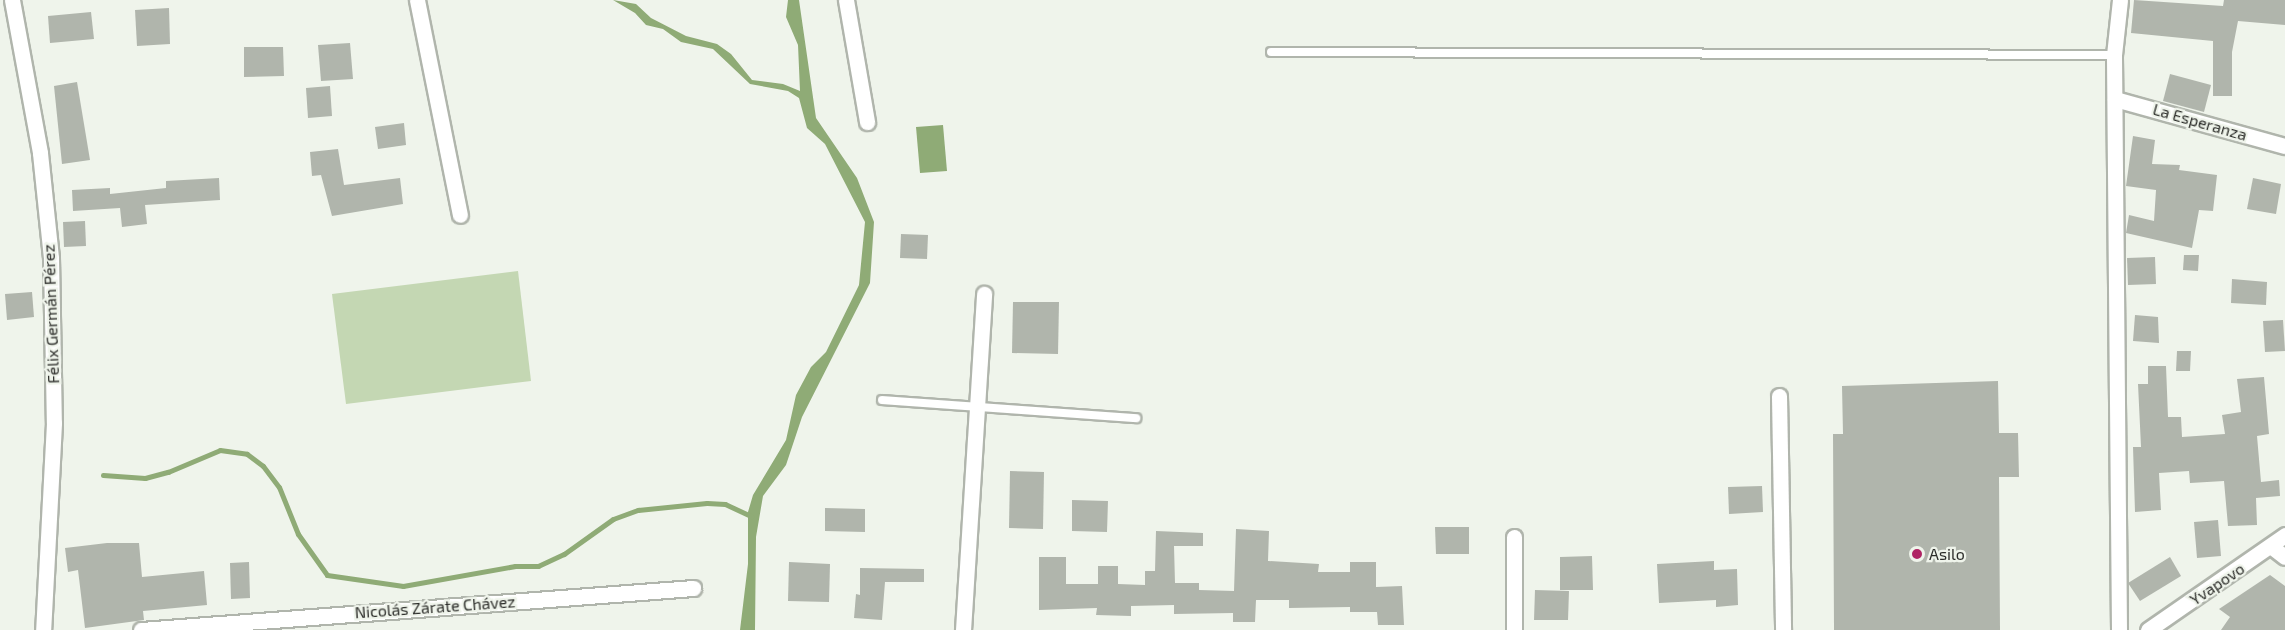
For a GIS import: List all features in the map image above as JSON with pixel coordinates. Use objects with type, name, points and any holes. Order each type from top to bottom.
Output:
[{"type":"street","name":"Félix Germán Pérez","points":[[12,0],[40,153],[51,258],[54,423],[43,630]]},
{"type":"street","points":[[417,0],[460,215]]},
{"type":"street","points":[[846,0],[867,122]]},
{"type":"street","points":[[2119,630],[2114,55],[2120,0]]},
{"type":"street","name":"La Esperanza","points":[[2115,99],[2285,146]]},
{"type":"street","points":[[963,630],[984,294]]},
{"type":"street","points":[[1779,396],[1783,630]]},
{"type":"street","name":"Yvapovo","points":[[2148,630],[2272,547],[2285,535]]},
{"type":"street","points":[[1514,537],[1514,630]]},
{"type":"street","points":[[2272,547],[2285,557]]},
{"type":"street","name":"Nicolás Zárate Chávez","points":[[141,630],[693,588]]},
{"type":"lane","points":[[1271,52],[2114,55]]},
{"type":"lane","points":[[882,400],[977,409],[1136,417]]},
{"type":"shaded area","points":[[613,0],[636,4],[651,18],[686,36],[717,44],[731,54],[752,80],[783,84],[800,91],[798,45],[786,17],[788,0],[799,0],[816,118],[857,178],[874,222],[870,283],[802,417],[786,465],[763,496],[756,537],[755,630],[740,630],[748,564],[748,512],[753,495],[786,440],[796,395],[811,367],[826,352],[859,285],[865,222],[825,144],[807,128],[799,98],[788,91],[750,84],[713,49],[681,42],[663,29],[646,25],[635,13]]},
{"type":"shaded area","points":[[943,125],[947,171],[920,173],[916,127]]},
{"type":"shaded area","points":[[518,271],[531,381],[346,404],[332,294]]},
{"type":"building","points":[[2134,0],[2223,6],[2224,0],[2285,0],[2285,25],[2238,21],[2232,52],[2232,96],[2213,96],[2213,41],[2131,33]]},
{"type":"building","points":[[169,8],[170,44],[137,46],[135,10]]},
{"type":"building","points":[[91,12],[94,39],[50,43],[48,16]]},
{"type":"building","points":[[350,43],[353,79],[321,81],[318,45]]},
{"type":"building","points":[[244,47],[283,47],[284,76],[244,77]]},
{"type":"building","points":[[2170,74],[2211,85],[2204,112],[2163,101]]},
{"type":"building","points":[[77,82],[90,160],[62,164],[54,86]]},
{"type":"building","points":[[330,86],[332,116],[308,118],[306,88]]},
{"type":"building","points":[[404,123],[406,145],[378,149],[375,127]]},
{"type":"building","points":[[2133,136],[2155,140],[2152,164],[2180,165],[2179,170],[2217,175],[2213,211],[2199,210],[2192,248],[2126,233],[2129,215],[2154,221],[2156,190],[2126,186]]},
{"type":"building","points":[[338,149],[344,185],[400,178],[403,204],[332,216],[321,175],[312,176],[310,152]]},
{"type":"building","points":[[219,178],[220,200],[145,205],[147,224],[122,227],[120,208],[73,211],[72,190],[110,188],[110,194],[166,188],[166,181]]},
{"type":"building","points":[[2253,178],[2281,184],[2276,214],[2247,209]]},
{"type":"building","points":[[85,221],[86,246],[64,247],[63,222]]},
{"type":"building","points":[[901,234],[928,235],[927,259],[900,258]]},
{"type":"building","points":[[2184,255],[2199,255],[2198,271],[2183,270]]},
{"type":"building","points":[[2155,257],[2156,284],[2128,285],[2127,258]]},
{"type":"building","points":[[2232,279],[2267,282],[2266,305],[2231,303]]},
{"type":"building","points":[[32,292],[34,317],[7,320],[5,294]]},
{"type":"building","points":[[1013,302],[1059,302],[1058,354],[1012,353]]},
{"type":"building","points":[[2135,315],[2158,317],[2159,343],[2133,341]]},
{"type":"building","points":[[2283,320],[2285,351],[2265,352],[2263,321]]},
{"type":"building","points":[[2177,351],[2191,351],[2190,371],[2176,371]]},
{"type":"building","points":[[2148,366],[2166,366],[2168,417],[2181,417],[2182,437],[2225,434],[2222,415],[2241,412],[2237,379],[2264,377],[2269,434],[2257,436],[2261,482],[2279,480],[2280,496],[2256,498],[2257,525],[2228,526],[2224,481],[2190,483],[2189,471],[2159,473],[2161,510],[2135,512],[2133,447],[2141,447],[2138,384],[2148,384]]},
{"type":"building","name":"Asilo","points":[[1998,381],[1999,433],[2018,433],[2019,477],[1999,477],[2000,630],[1834,630],[1833,434],[1843,434],[1842,386]]},
{"type":"building","points":[[1010,471],[1044,472],[1043,529],[1009,528]]},
{"type":"building","points":[[1762,486],[1763,512],[1729,514],[1728,487]]},
{"type":"building","points":[[1072,500],[1108,501],[1107,532],[1072,531]]},
{"type":"building","points":[[825,508],[865,509],[865,532],[825,531]]},
{"type":"building","points":[[2218,520],[2221,556],[2197,558],[2194,522]]},
{"type":"building","points":[[1435,527],[1469,527],[1469,554],[1436,554]]},
{"type":"building","points":[[1236,529],[1269,531],[1268,561],[1319,564],[1318,572],[1350,572],[1350,562],[1376,562],[1376,587],[1402,586],[1404,625],[1378,625],[1377,612],[1350,612],[1350,607],[1289,608],[1289,600],[1256,600],[1255,622],[1233,622],[1233,613],[1174,614],[1174,605],[1131,606],[1131,616],[1096,615],[1097,608],[1039,610],[1039,557],[1066,557],[1066,584],[1098,584],[1098,566],[1118,566],[1118,584],[1145,585],[1145,571],[1155,571],[1156,531],[1203,533],[1203,546],[1174,546],[1175,583],[1199,583],[1199,590],[1234,591]]},
{"type":"building","points":[[107,543],[139,543],[142,577],[204,571],[207,605],[143,611],[144,620],[85,628],[78,570],[68,572],[65,548]]},
{"type":"building","points":[[1592,556],[1593,590],[1560,590],[1560,557]]},
{"type":"building","points":[[2170,557],[2181,576],[2140,601],[2128,583]]},
{"type":"building","points":[[1714,561],[1714,570],[1737,569],[1738,605],[1716,607],[1716,600],[1659,603],[1657,564]]},
{"type":"building","points":[[249,562],[250,598],[231,599],[230,563]]},
{"type":"building","points":[[789,562],[830,564],[829,602],[788,601]]},
{"type":"building","points":[[860,568],[924,569],[924,582],[885,582],[882,620],[854,618],[856,594],[860,595]]},
{"type":"building","points":[[2270,575],[2285,586],[2285,630],[2221,630],[2230,617],[2219,609]]},
{"type":"building","points":[[1535,590],[1569,591],[1568,620],[1534,620]]},
{"type":"waterway","points":[[103,475],[145,478],[168,472],[220,450],[247,454],[263,466],[279,487],[298,534],[327,575],[403,586],[515,566],[538,566],[564,554],[613,519],[638,510],[707,503],[725,504],[751,516]]},
{"type":"place","name":"Asilo","points":[[1917,554]]}]
